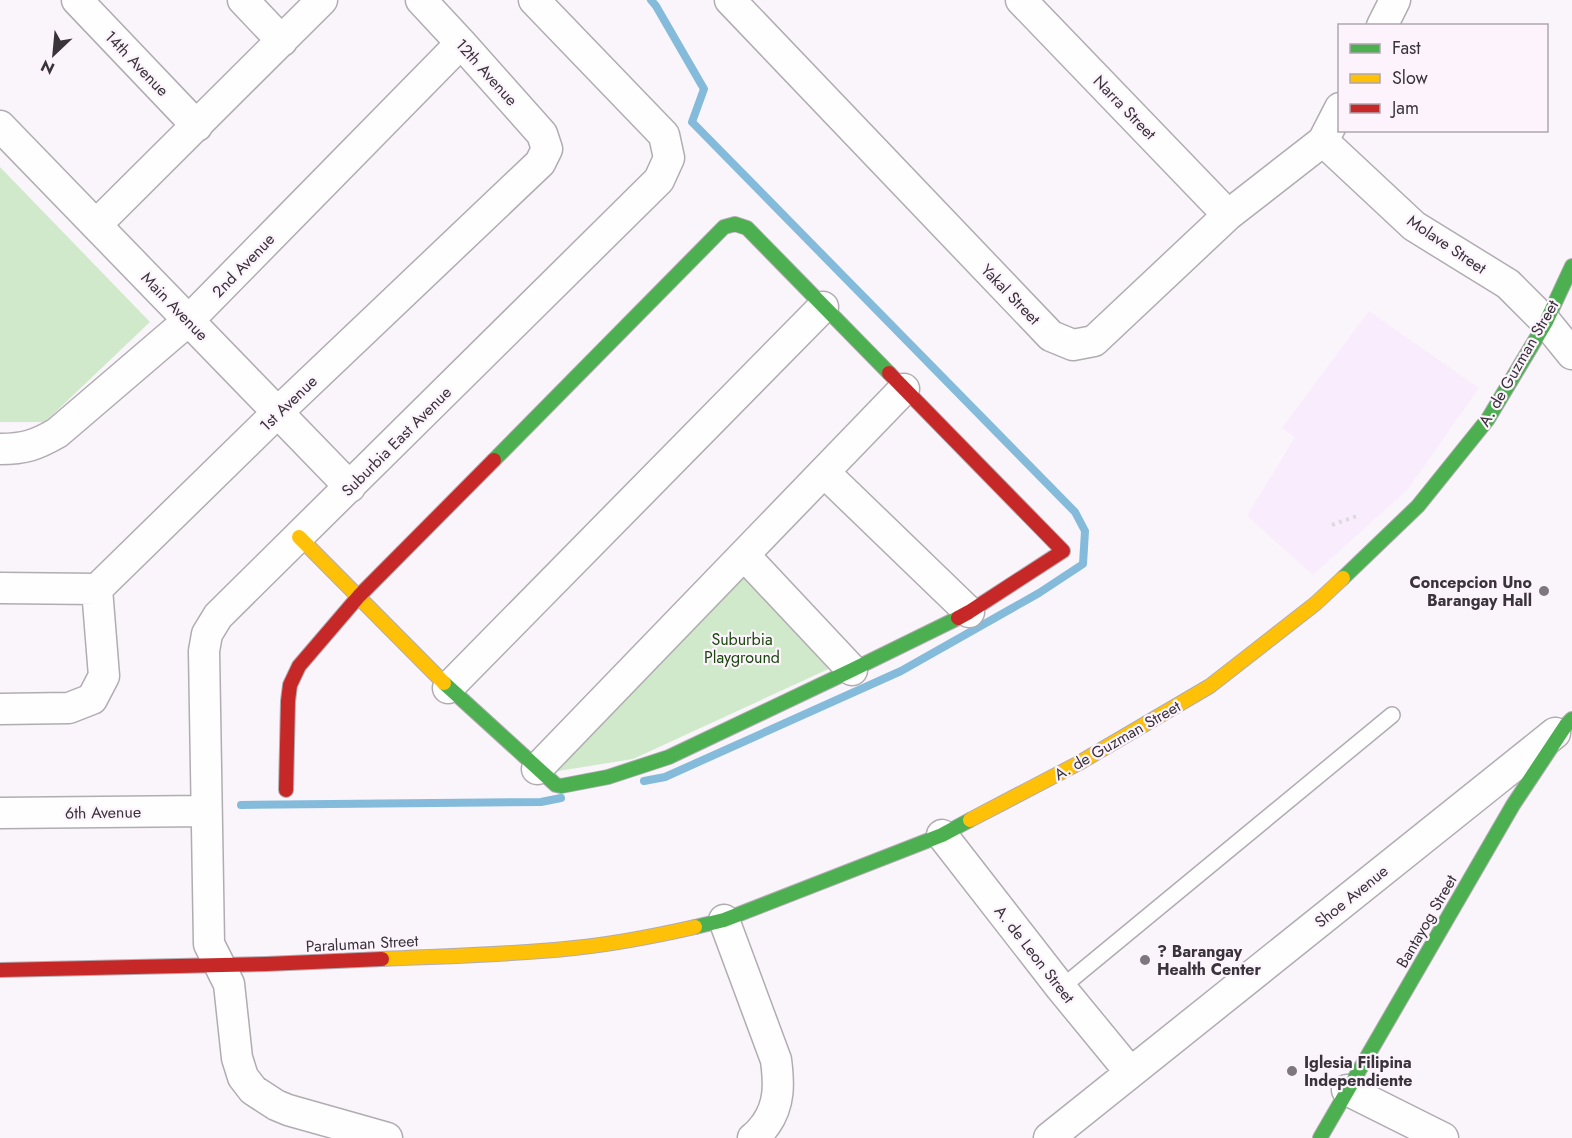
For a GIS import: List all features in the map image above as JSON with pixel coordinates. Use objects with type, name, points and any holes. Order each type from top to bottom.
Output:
[{"type":"street","name":"14th Avenue","points":[[77,0],[197,126]]},
{"type":"street","points":[[243,0],[282,41]]},
{"type":"street","points":[[96,225],[322,0]]},
{"type":"street","name":"12th Avenue","points":[[421,0],[542,134],[547,149]]},
{"type":"street","name":"Suburbia East Avenue","points":[[219,966],[209,944],[204,651],[207,634],[218,616],[659,180],[669,158],[664,135],[534,0]]},
{"type":"street","name":"Yakal Street","points":[[730,0],[1051,336],[1073,345],[1094,341],[1228,215],[1323,141]]},
{"type":"street","name":"Narra Street","points":[[1021,0],[1228,215]]},
{"type":"street","points":[[1383,24],[1395,0]]},
{"type":"street","name":"2nd Avenue","points":[[0,449],[18,449],[39,444],[57,433],[189,320],[461,43]]},
{"type":"street","points":[[1323,141],[1338,112]]},
{"type":"street","name":"Main Avenue","points":[[0,126],[350,487]]},
{"type":"street","name":"Molave Street","points":[[1323,141],[1414,226],[1508,284],[1546,322],[1572,354]]},
{"type":"street","name":"1st Avenue","points":[[97,589],[278,412],[540,164],[547,149]]},
{"type":"street","points":[[286,790],[288,701],[290,685],[299,666],[359,596],[724,227],[735,224],[747,228],[1063,551],[969,612],[669,758],[608,777],[555,786],[448,688],[359,596],[299,537]]},
{"type":"street","name":"A. de Guzman Street","points":[[724,920],[942,835],[1079,763],[1210,686],[1315,603],[1418,506],[1488,419],[1546,322],[1572,266]]},
{"type":"street","points":[[448,688],[823,307]]},
{"type":"street","points":[[537,769],[904,389]]},
{"type":"street","points":[[824,472],[969,612]]},
{"type":"street","points":[[744,555],[852,670]]},
{"type":"street","points":[[0,588],[97,589],[104,676],[92,699],[69,708],[0,709]]},
{"type":"street","name":"Shoe Avenue","points":[[1049,1138],[1569,722]]},
{"type":"street","name":"Bantayog Street","points":[[1320,1138],[1513,805],[1569,722]]},
{"type":"street","name":"6th Avenue","points":[[0,813],[206,811]]},
{"type":"street","name":"A. de Leon Street","points":[[942,835],[1061,988],[1131,1072]]},
{"type":"street","points":[[724,920],[776,1060],[779,1081],[777,1100],[770,1117],[758,1135],[753,1138]]},
{"type":"street","name":"Paraluman Street","points":[[0,970],[219,966],[510,953],[574,948],[724,920]]},
{"type":"street","points":[[219,966],[229,984],[237,1058],[243,1077],[253,1090],[276,1106],[387,1138]]},
{"type":"street","points":[[1347,1090],[1443,1138]]},
{"type":"lane","points":[[1061,988],[1392,715]]},
{"type":"path","points":[[1332,525],[1357,516],[1361,522]]},
{"type":"shaded area","points":[[1369,311],[1479,388],[1408,489],[1313,575],[1247,516],[1295,437],[1282,428]]},
{"type":"green space","points":[[0,167],[150,322],[45,422],[0,422]]},
{"type":"green space","name":"Suburbia Playground","points":[[744,565],[835,666],[633,759],[552,772]]},
{"type":"waterway","points":[[644,781],[665,777],[901,671],[1039,593],[1083,564],[1085,531],[1075,512],[692,122],[704,89],[651,0]]},
{"type":"waterway","points":[[241,805],[541,802],[561,798]]},
{"type":"traffic: fast","points":[[494,460],[724,227],[735,224],[747,228],[889,373]]},
{"type":"traffic: fast","points":[[1343,578],[1418,506],[1488,419],[1546,322],[1572,266]]},
{"type":"traffic: fast","points":[[444,683],[556,785],[561,786],[608,777],[669,757],[958,618]]},
{"type":"traffic: fast","points":[[1320,1138],[1513,805],[1572,719]]},
{"type":"traffic: fast","points":[[695,927],[724,920],[942,835],[970,820]]},
{"type":"traffic: slow","points":[[299,537],[444,683]]},
{"type":"traffic: slow","points":[[970,820],[1079,763],[1210,686],[1315,604],[1343,578]]},
{"type":"traffic: slow","points":[[382,959],[502,954],[574,948],[695,927]]},
{"type":"traffic: jam","points":[[889,373],[1063,551],[958,618]]},
{"type":"traffic: jam","points":[[286,790],[288,701],[290,685],[299,666],[359,596],[494,460]]},
{"type":"traffic: jam","points":[[0,970],[382,959]]},
{"type":"place","name":"Concepcion Uno Barangay Hall","points":[[1544,591]]},
{"type":"place","name":"? Barangay Health Center","points":[[1145,960]]},
{"type":"place","name":"Iglesia Filipina Independiente","points":[[1292,1071]]}]
